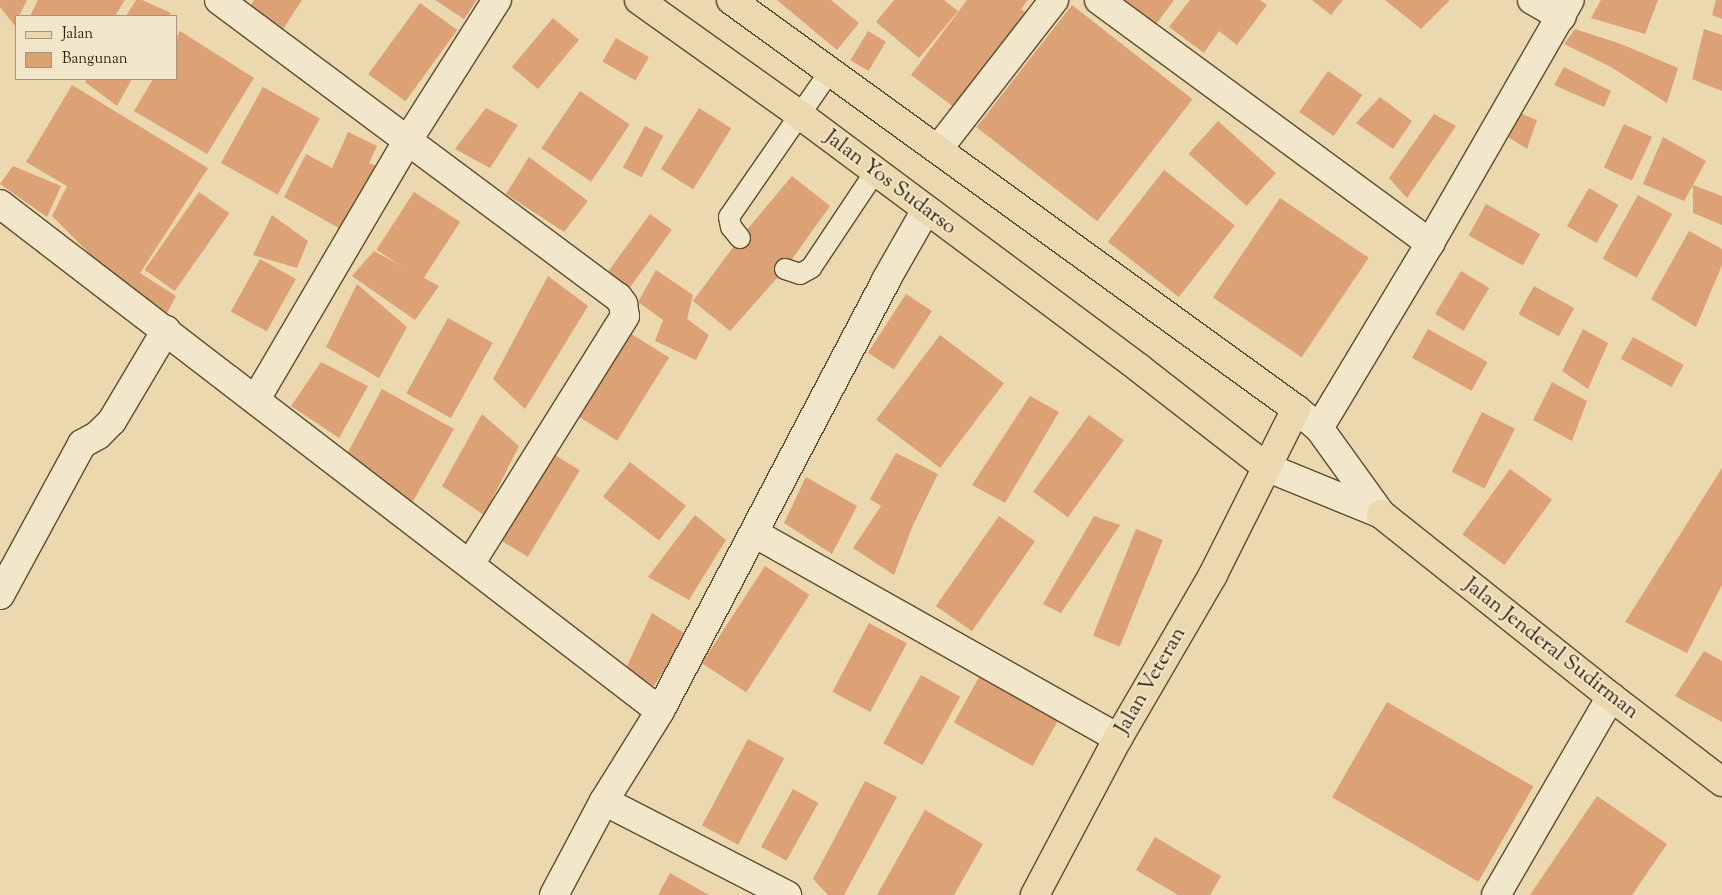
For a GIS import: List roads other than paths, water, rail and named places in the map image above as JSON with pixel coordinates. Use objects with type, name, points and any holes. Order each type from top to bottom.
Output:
[{"type":"main road","name":"Jalan Yos Sudarso","points":[[640,0],[800,115],[1140,368],[1266,467]]},
{"type":"main road","points":[[731,0],[1296,409]]},
{"type":"main road","name":"Jalan Veteran","points":[[1035,895],[1118,738],[1213,575],[1296,409]]},
{"type":"main road","name":"Jalan Jenderal Sudirman","points":[[1381,514],[1611,698],[1722,782]]},
{"type":"street","points":[[219,0],[618,297],[625,310],[625,316],[470,564]]},
{"type":"street","points":[[256,399],[408,140],[497,0]]},
{"type":"street","points":[[938,150],[1054,0]]},
{"type":"street","points":[[1099,0],[1430,243]]},
{"type":"street","points":[[1319,428],[1430,243],[1565,9],[1532,0]]},
{"type":"street","points":[[0,204],[660,711]]},
{"type":"street","points":[[554,895],[604,801],[660,711],[881,288],[926,210]]},
{"type":"street","points":[[0,595],[82,444],[98,435],[112,421],[166,330]]},
{"type":"street","points":[[1296,409],[1319,428],[1381,514]]},
{"type":"street","points":[[1266,467],[1381,514]]},
{"type":"street","points":[[754,532],[1118,738]]},
{"type":"street","points":[[1496,895],[1611,698]]},
{"type":"street","points":[[604,801],[787,895]]},
{"type":"lane","points":[[740,238],[731,227],[729,217],[830,71]]},
{"type":"lane","points":[[785,269],[800,274],[811,268],[875,172]]}]
